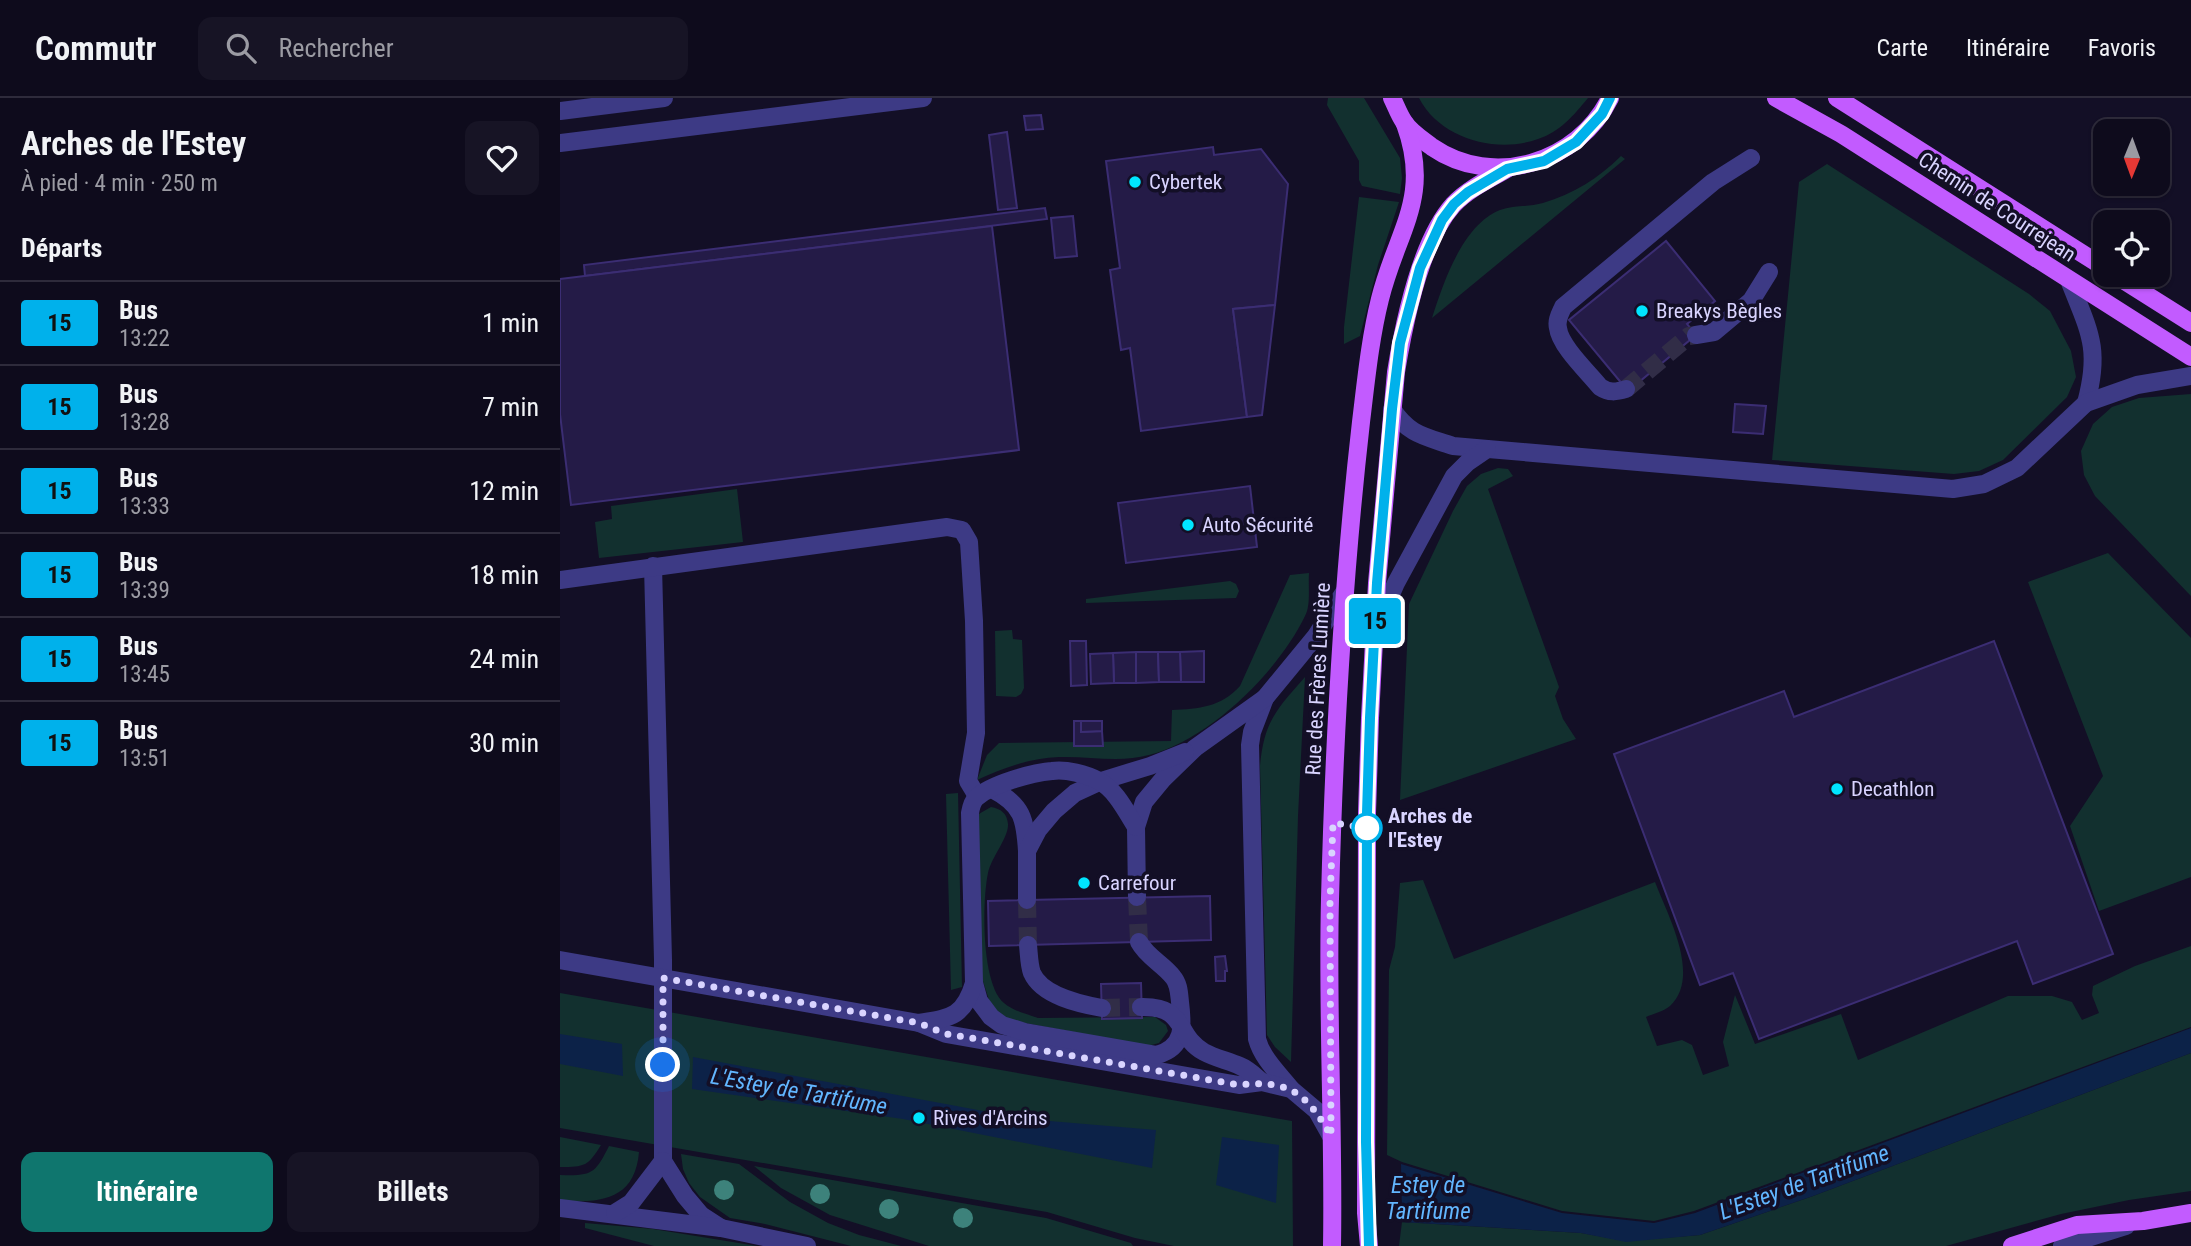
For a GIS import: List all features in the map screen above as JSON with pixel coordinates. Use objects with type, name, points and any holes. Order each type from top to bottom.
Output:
[{"type":"main road","points":[[1392,98],[1405,124],[1441,153],[1473,165],[1507,169]]},
{"type":"main road","points":[[1369,1246],[1366,1213],[1367,813],[1374,634],[1400,343],[1420,268],[1442,220],[1454,204],[1468,192],[1507,169],[1544,161],[1576,142],[1606,106],[1623,98]]},
{"type":"main road","name":"Chemin de Courrejean","points":[[1776,98],[1841,134],[2191,357]]},
{"type":"main road","name":"Chemin de Courrejean","points":[[1837,98],[2093,260]]},
{"type":"main road","name":"Rue des Frères Lumière","points":[[1332,1246],[1330,901],[1345,592],[1359,440],[1372,341],[1390,263],[1412,208],[1416,184],[1413,147],[1405,124]]},
{"type":"main road","points":[[2134,287],[2191,323]]},
{"type":"main road","points":[[2012,1246],[2077,1225],[2143,1221],[2191,1213]]},
{"type":"street","points":[[560,111],[664,98]]},
{"type":"street","points":[[560,144],[923,98]]},
{"type":"street","points":[[1626,389],[1616,392],[1601,387],[1562,340],[1557,327],[1563,307],[1713,182],[1751,158]]},
{"type":"street","points":[[1696,335],[1714,332],[1751,301],[1769,272]]},
{"type":"street","points":[[2069,280],[2094,350],[2094,375],[2087,403]]},
{"type":"street","points":[[1392,409],[1402,425],[1413,433],[1453,446],[1953,489],[1984,484],[2017,468],[2087,403],[2137,385],[2191,376]]},
{"type":"street","points":[[1374,634],[1396,583],[1454,477],[1468,462],[1487,449]]},
{"type":"street","points":[[560,580],[947,527],[962,530],[970,542],[974,633],[976,747],[968,781],[985,793],[1010,799],[1021,814],[1027,851],[1027,900]]},
{"type":"street","points":[[653,566],[663,978],[663,1161],[685,1196],[701,1215],[721,1228]]},
{"type":"street","points":[[1137,897],[1136,827],[1144,802],[1195,748],[1265,698],[1316,636],[1345,592]]},
{"type":"street","points":[[1265,698],[1252,732],[1250,746],[1257,1039],[1259,1047],[1291,1089],[1317,1111],[1331,1136]]},
{"type":"street","points":[[1027,851],[1038,830],[1054,811],[1075,793],[1101,781],[1195,748]]},
{"type":"street","points":[[1136,827],[1121,802],[1101,781],[1077,773],[1054,770],[1010,781],[985,793],[972,803],[970,813],[974,983],[979,1001],[991,1017],[1002,1025],[1025,1032],[1157,1055],[1167,1052],[1176,1044],[1183,1027],[1178,985],[1174,977],[1143,950],[1139,942]]},
{"type":"street","points":[[1028,945],[1033,975],[1045,988],[1076,1002],[1102,1008]]},
{"type":"street","points":[[560,960],[919,1023],[946,1034],[1239,1085],[1262,1082],[1291,1089]]},
{"type":"street","points":[[919,1023],[948,1018],[960,1011],[969,1000],[974,983]]},
{"type":"street","points":[[1141,1007],[1165,1009],[1183,1027],[1194,1044],[1205,1052],[1244,1067],[1262,1082]]},
{"type":"street","points":[[615,1213],[631,1203],[663,1161]]},
{"type":"street","points":[[560,1208],[721,1228],[807,1246]]},
{"type":"street","points":[[2062,1246],[2143,1221]]},
{"type":"green space","points":[[1328,98],[1364,98],[1400,158],[1400,194],[1362,186],[1359,180],[1359,161],[1327,105]]},
{"type":"green space","points":[[1419,98],[1588,98],[1572,117],[1553,132],[1538,139],[1505,145],[1471,140],[1455,133],[1428,112]]},
{"type":"green space","points":[[1621,156],[1625,159],[1432,318],[1448,273],[1475,228],[1505,208],[1538,204],[1565,195],[1595,178]]},
{"type":"green space","points":[[1827,164],[2029,294],[2050,311],[2071,351],[2076,377],[2067,397],[2003,460],[1979,471],[1954,474],[1772,460],[1799,182]]},
{"type":"green space","points":[[1359,197],[1399,202],[1378,265],[1360,336],[1344,344],[1344,327]]},
{"type":"green space","points":[[2191,394],[2191,596],[2095,496],[2084,475],[2081,451],[2093,424],[2112,407],[2139,398]]},
{"type":"green space","points":[[1498,468],[1508,469],[1513,476],[1488,489],[1559,687],[1555,696],[1563,719],[1576,739],[1400,800],[1409,604],[1467,486],[1481,474]]},
{"type":"green space","points":[[737,489],[743,542],[599,558],[595,522],[612,519],[611,506]]},
{"type":"green space","points":[[2108,553],[2191,638],[2191,877],[2099,911],[2070,826],[2103,776],[2028,582]]},
{"type":"green space","points":[[1309,573],[1307,612],[1278,659],[1240,701],[1195,734],[1172,747],[1149,755],[1116,759],[1038,759],[1017,764],[977,780],[987,755],[999,743],[1171,741],[1172,710],[1209,706],[1240,686],[1290,575]]},
{"type":"green space","points":[[1230,581],[1236,584],[1239,591],[1236,598],[1086,603],[1086,599]]},
{"type":"green space","points":[[1012,630],[1013,639],[1022,640],[1024,688],[1016,697],[996,696],[995,631]]},
{"type":"green space","points":[[1305,677],[1291,1062],[1267,1035],[1260,766],[1265,738],[1274,717]]},
{"type":"green space","points":[[958,793],[962,987],[951,990],[946,794]]},
{"type":"green space","points":[[991,807],[1003,812],[1008,824],[1006,835],[988,873],[986,886],[985,941],[987,961],[996,993],[1012,1008],[1038,1018],[1155,1017],[1166,1025],[1168,1031],[1159,1043],[1148,1046],[1010,1020],[996,1012],[990,1003],[980,972],[977,815]]},
{"type":"green space","points":[[1423,880],[1454,959],[1655,882],[1679,945],[1683,978],[1679,993],[1670,1006],[1646,1017],[1657,1046],[1682,1040],[1692,1045],[1703,1075],[1729,1066],[1723,1042],[1735,995],[1755,1044],[1841,1014],[1858,1060],[2008,996],[2052,996],[2072,1002],[2082,1020],[2099,1013],[2092,995],[2093,986],[2135,966],[2191,946],[2191,1027],[1694,1211],[1654,1221],[1562,1211],[1387,1155],[1389,970],[1395,947],[1400,883]]},
{"type":"green space","name":"Rives d'Arcins","points":[[560,993],[1292,1121],[1293,1246],[1174,1246],[1135,1238],[1047,1212],[560,1128]]},
{"type":"green space","points":[[2191,1053],[2191,1191],[2061,1214],[1946,1246],[1399,1246],[1402,1222],[1581,1233],[1626,1241],[1700,1235],[1813,1196]]},
{"type":"green space","points":[[560,1137],[601,1145],[585,1164],[560,1167]]},
{"type":"green space","points":[[609,1146],[639,1152],[631,1180],[623,1189],[602,1199],[560,1201],[560,1175],[586,1174],[596,1168]]},
{"type":"green space","points":[[681,1154],[739,1164],[790,1202],[828,1223],[859,1235],[901,1246],[851,1246],[730,1218],[700,1197],[689,1183]]},
{"type":"green space","points":[[754,1166],[1046,1218],[1131,1243],[1133,1246],[929,1246],[830,1215],[781,1188]]},
{"type":"green space","points":[[585,1223],[653,1229],[757,1246],[654,1246],[585,1228]]},
{"type":"water","name":"Estey de Tartifume","points":[[2191,1028],[2191,1053],[1813,1196],[1700,1235],[1626,1242],[1581,1233],[1402,1222],[1401,1164],[1562,1213],[1654,1223],[1695,1213]]},
{"type":"water","points":[[560,1034],[622,1044],[623,1076],[560,1064]]},
{"type":"water","name":"L'Estey de Tartifume","points":[[693,1057],[1026,1119],[1156,1130],[1152,1168],[903,1119],[692,1089]]},
{"type":"water","points":[[1222,1137],[1279,1145],[1276,1203],[1216,1185]]},
{"type":"building","points":[[1041,115],[1043,129],[1026,130],[1024,116]]},
{"type":"building","points":[[1007,132],[1017,208],[998,210],[989,135]]},
{"type":"building","points":[[1213,147],[1214,155],[1261,149],[1288,184],[1275,305],[1233,309],[1247,417],[1141,431],[1130,348],[1121,350],[1110,270],[1120,268],[1106,161]]},
{"type":"building","points":[[1045,208],[1047,219],[585,276],[584,265]]},
{"type":"building","points":[[1073,216],[1077,256],[1055,258],[1051,218]]},
{"type":"building","points":[[992,226],[1019,450],[571,505],[560,414],[560,279]]},
{"type":"building","name":"Breakys Bègles","points":[[1666,241],[1715,301],[1687,324],[1696,335],[1628,391],[1569,320]]},
{"type":"building","points":[[1275,305],[1262,415],[1247,417],[1233,309]]},
{"type":"building","points":[[1735,404],[1766,406],[1763,434],[1733,432]]},
{"type":"building","name":"Auto Sécurité","points":[[1250,486],[1257,547],[1126,563],[1118,503]]},
{"type":"building","points":[[1070,641],[1086,641],[1087,685],[1071,686]]},
{"type":"building","points":[[1994,641],[2113,954],[2033,984],[2017,941],[1759,1039],[1733,973],[1700,985],[1614,754],[1784,691],[1794,717]]},
{"type":"building","points":[[1204,651],[1204,682],[1181,682],[1180,652]]},
{"type":"building","points":[[1136,652],[1158,652],[1159,682],[1136,683]]},
{"type":"building","points":[[1136,652],[1136,683],[1114,683],[1113,653]]},
{"type":"building","points":[[1158,652],[1180,652],[1181,682],[1159,682]]},
{"type":"building","points":[[1113,653],[1114,683],[1091,684],[1090,654]]},
{"type":"building","points":[[1074,721],[1081,721],[1081,732],[1102,731],[1103,746],[1074,746]]},
{"type":"building","points":[[1081,721],[1102,721],[1102,731],[1081,732]]},
{"type":"building","points":[[1210,896],[1211,940],[989,946],[988,901]]},
{"type":"building","points":[[1225,956],[1225,981],[1216,981],[1215,957]]},
{"type":"building","points":[[1141,983],[1142,1018],[1102,1019],[1101,984]]},
{"type":"tunnel","points":[[1626,389],[1689,336],[1696,335]]},
{"type":"tunnel","points":[[1137,897],[1139,942]]},
{"type":"tunnel","points":[[1027,900],[1028,945]]},
{"type":"tunnel","points":[[1102,1008],[1141,1007]]},
{"type":"bus line","name":"15","points":[[1369,1246],[1366,1142],[1367,813],[1370,718],[1377,583],[1400,343],[1420,268],[1442,220],[1454,204],[1468,192],[1507,169],[1544,161],[1576,142],[1602,114],[1610,98]]},
{"type":"place","name":"Cybertek","points":[[1135,182]]},
{"type":"place","name":"Breakys Bègles","points":[[1642,311]]},
{"type":"place","name":"Auto Sécurité","points":[[1188,525]]},
{"type":"place","name":"Decathlon","points":[[1837,789]]},
{"type":"place","name":"Arches de l'Estey","points":[[1367,828]]},
{"type":"place","name":"Carrefour","points":[[1084,883]]},
{"type":"place","name":"Rives d'Arcins","points":[[919,1118]]},
{"type":"route","points":[[663,1065],[663,978],[919,1023],[946,1034],[1239,1085],[1262,1082],[1291,1089],[1317,1111],[1331,1136],[1330,901],[1333,823],[1367,828]]}]
